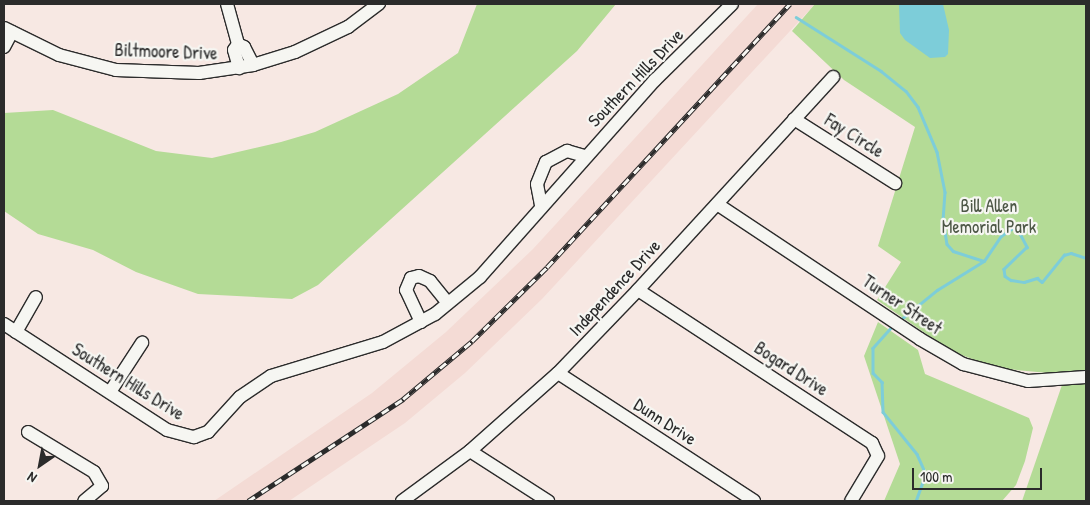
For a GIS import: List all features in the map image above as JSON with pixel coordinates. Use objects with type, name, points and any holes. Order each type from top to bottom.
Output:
[{"type":"street","points":[[227,4],[238,44],[244,47],[253,65]]},
{"type":"street","name":"Biltmoore Drive","points":[[8,30],[59,55],[116,70],[199,73],[253,65],[322,41],[348,27],[379,4]]},
{"type":"street","name":"Southern Hills Drive","points":[[4,324],[167,430],[194,437],[208,432],[240,397],[271,376],[383,342],[421,322],[480,277],[585,156],[655,80],[732,4]]},
{"type":"street","points":[[4,47],[8,30]]},
{"type":"street","points":[[238,44],[234,50],[238,68]]},
{"type":"street","name":"Independence Drive","points":[[402,501],[470,451],[558,373],[638,290],[833,77]]},
{"type":"street","name":"Fay Circle","points":[[794,119],[895,183]]},
{"type":"street","points":[[541,206],[537,184],[546,162],[567,151],[585,156]]},
{"type":"street","name":"Turner Street","points":[[716,204],[920,339],[963,364],[1010,378],[1038,381],[1086,378]]},
{"type":"street","points":[[421,322],[406,290],[411,278],[419,276],[430,282],[448,303]]},
{"type":"street","name":"Bogard Drive","points":[[638,290],[872,443],[878,456],[852,499]]},
{"type":"street","points":[[16,332],[36,297]]},
{"type":"street","points":[[110,392],[142,343]]},
{"type":"street","name":"Dunn Drive","points":[[558,373],[754,501]]},
{"type":"street","points":[[28,432],[94,472],[102,486],[84,501]]},
{"type":"street","points":[[470,451],[548,501]]},
{"type":"shaded area","points":[[758,4],[815,4],[542,299],[465,373],[405,423],[289,501],[214,501],[372,393],[446,332],[533,249]]},
{"type":"green space","points":[[477,4],[616,4],[577,51],[318,285],[292,299],[198,294],[136,272],[93,250],[38,234],[4,211],[4,113],[53,110],[156,151],[212,158],[315,132],[398,94],[458,53]]},
{"type":"green space","name":"Bill Allen Memorial Park","points":[[815,4],[1086,4],[1086,371],[1048,373],[996,368],[951,351],[877,300],[901,262],[878,246],[915,127],[844,80],[792,31]]},
{"type":"green space","points":[[878,322],[918,350],[925,374],[1029,418],[1033,428],[1025,461],[1016,485],[1002,501],[884,501],[900,464],[864,356]]},
{"type":"green space","points":[[1086,383],[1086,501],[1022,501],[1062,385]]},
{"type":"water","points":[[899,4],[943,4],[949,30],[948,54],[945,57],[930,58],[905,40],[900,33]]},
{"type":"waterway","points":[[796,17],[881,71],[906,91],[918,107],[937,152],[945,192],[943,219],[947,244],[953,251],[983,261]]},
{"type":"waterway","points":[[899,321],[937,290],[984,261],[1001,236],[1016,226],[1027,247],[1004,269],[1005,276],[1011,280],[1024,282],[1037,278],[1042,282],[1064,255],[1071,253],[1086,258]]},
{"type":"waterway","points":[[893,326],[873,348],[873,373],[882,382],[883,412],[917,454],[926,474],[916,501]]},
{"type":"railway","points":[[248,501],[403,399],[472,341],[547,267],[790,4]]}]
